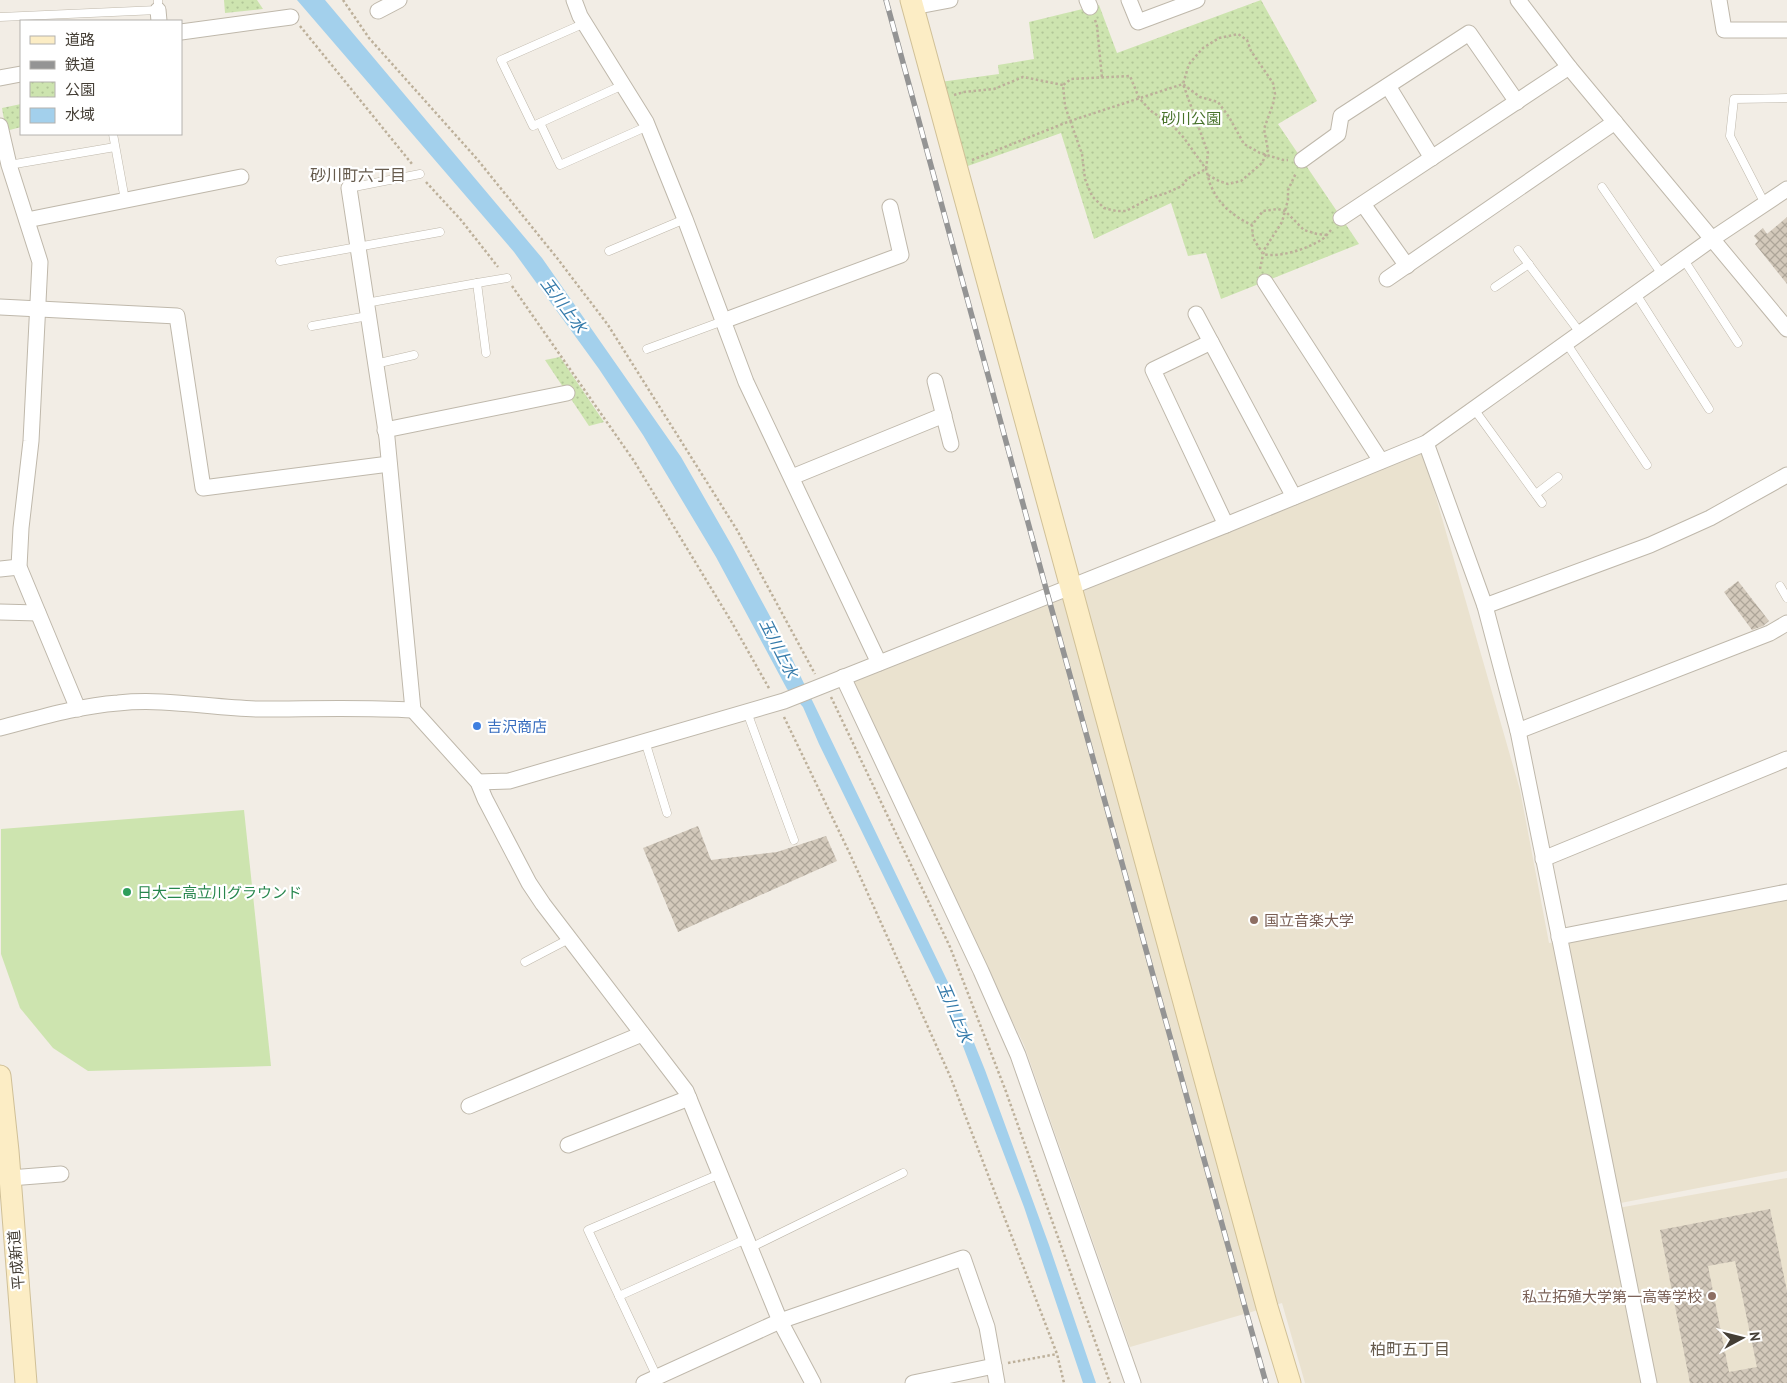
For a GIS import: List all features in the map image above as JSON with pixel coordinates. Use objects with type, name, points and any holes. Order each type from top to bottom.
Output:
[{"type":"street","points":[[378,10],[398,0]]},
{"type":"street","points":[[574,0],[585,23],[648,126],[746,382],[879,663]]},
{"type":"street","points":[[950,0],[912,4],[1267,1306],[1290,1383]]},
{"type":"street","points":[[1129,0],[1138,22],[1197,0]]},
{"type":"street","points":[[1518,0],[1568,67],[1787,330]]},
{"type":"street","points":[[1719,0],[1724,30],[1787,30]]},
{"type":"street","points":[[182,32],[291,17]]},
{"type":"street","points":[[1302,160],[1338,134],[1342,116],[1469,33],[1517,102]]},
{"type":"street","points":[[1341,218],[1568,67]]},
{"type":"street","points":[[0,78],[20,74]]},
{"type":"street","points":[[1388,86],[1432,158]]},
{"type":"street","points":[[1387,279],[1615,122]]},
{"type":"street","points":[[0,126],[9,172],[40,262],[31,441],[21,528],[19,567],[78,709]]},
{"type":"street","points":[[27,220],[241,177]]},
{"type":"street","points":[[349,188],[385,430],[413,710],[478,782],[485,799],[543,904],[686,1091],[780,1321],[813,1383]]},
{"type":"street","points":[[478,782],[509,781],[781,702],[1226,525],[1426,443],[1663,276],[1712,239],[1786,192]]},
{"type":"street","points":[[1363,204],[1407,266]]},
{"type":"street","points":[[723,321],[901,255],[890,207]]},
{"type":"street","points":[[1265,282],[1381,461]]},
{"type":"street","points":[[0,307],[177,316],[203,488],[389,464]]},
{"type":"street","points":[[1196,314],[1294,497]]},
{"type":"street","points":[[1211,342],[1154,370],[1226,525]]},
{"type":"street","points":[[935,381],[951,444]]},
{"type":"street","points":[[385,430],[567,393]]},
{"type":"street","points":[[792,477],[944,415]]},
{"type":"street","points":[[1426,443],[1485,606],[1518,732],[1649,1383]]},
{"type":"street","points":[[1485,606],[1650,544],[1710,518],[1787,475]]},
{"type":"street","points":[[0,569],[19,567]]},
{"type":"street","points":[[0,612],[38,613]]},
{"type":"street","points":[[1518,732],[1770,634],[1787,623]]},
{"type":"street","points":[[843,677],[977,962],[1018,1055],[1133,1383]]},
{"type":"street","points":[[0,728],[78,709],[118,702],[154,701],[249,708],[350,707],[413,710]]},
{"type":"street","points":[[1543,859],[1787,759]]},
{"type":"street","points":[[1559,937],[1787,892]]},
{"type":"street","points":[[469,1106],[642,1034]]},
{"type":"street","name":"平成新道","points":[[0,1076],[4,1152],[10,1178],[7,1226],[26,1383]]},
{"type":"street","points":[[568,1145],[689,1098]]},
{"type":"street","points":[[10,1178],[62,1174]]},
{"type":"street","points":[[651,1380],[780,1321],[963,1258],[987,1327],[998,1383]]},
{"type":"street","points":[[913,1383],[994,1366]]},
{"type":"lane","points":[[0,17],[158,10]]},
{"type":"lane","points":[[585,23],[501,60],[533,126],[623,85]]},
{"type":"lane","points":[[1765,204],[1730,136],[1734,99],[1787,98]]},
{"type":"lane","points":[[540,123],[560,165],[648,126]]},
{"type":"lane","points":[[113,135],[125,200]]},
{"type":"lane","points":[[9,172],[115,147]]},
{"type":"lane","points":[[349,188],[420,174]]},
{"type":"lane","points":[[1602,187],[1663,276]]},
{"type":"lane","points":[[609,251],[685,219]]},
{"type":"lane","points":[[280,262],[440,232]]},
{"type":"lane","points":[[1518,250],[1581,334]]},
{"type":"lane","points":[[1684,260],[1738,343]]},
{"type":"lane","points":[[1495,286],[1529,264]]},
{"type":"lane","points":[[312,326],[477,282],[507,278]]},
{"type":"lane","points":[[477,282],[486,353]]},
{"type":"lane","points":[[1636,294],[1709,409]]},
{"type":"lane","points":[[647,349],[723,321]]},
{"type":"lane","points":[[1567,344],[1647,465]]},
{"type":"lane","points":[[376,364],[414,355]]},
{"type":"lane","points":[[1474,409],[1542,503]]},
{"type":"lane","points":[[1536,494],[1558,477]]},
{"type":"lane","points":[[1780,586],[1787,598]]},
{"type":"lane","points":[[747,712],[794,840]]},
{"type":"lane","points":[[645,741],[667,813]]},
{"type":"lane","points":[[525,962],[569,939]]},
{"type":"lane","points":[[619,1296],[748,1243],[903,1173]]},
{"type":"lane","points":[[651,1380],[619,1296],[588,1230],[720,1174]]},
{"type":"path","points":[[343,0],[369,38],[483,167],[557,258],[608,325],[737,530],[794,634],[816,687],[832,699],[950,947],[1005,1089],[1110,1383]]},
{"type":"path","points":[[1088,4],[1097,26],[1102,78]]},
{"type":"path","points":[[305,32],[507,278],[634,461],[781,702],[950,1076],[1057,1354],[1064,1383]]},
{"type":"path","points":[[1206,169],[1208,153],[1183,84],[1189,64],[1203,48],[1219,38],[1238,34],[1247,40],[1251,51],[1273,83],[1274,104],[1264,128],[1267,140],[1267,155],[1257,169],[1240,181],[1228,184],[1208,174]]},
{"type":"path","points":[[938,99],[964,92],[994,89],[1023,77],[1063,85],[1071,80],[1130,76],[1139,98],[1151,111],[1173,126],[1184,138],[1206,169],[1212,189],[1227,208],[1238,218],[1252,225]]},
{"type":"path","points":[[956,166],[1070,121],[1183,84]]},
{"type":"path","points":[[1183,84],[1200,97],[1218,102],[1244,144],[1283,160],[1302,160],[1288,190],[1288,200],[1282,222],[1263,254],[1259,272],[1265,282]]},
{"type":"path","points":[[1063,85],[1065,106],[1082,154],[1085,179],[1092,196],[1104,208],[1126,211],[1152,197],[1182,186],[1186,179],[1206,169]]},
{"type":"path","points":[[1327,234],[1317,234],[1304,230],[1285,211],[1278,209],[1263,210],[1252,225],[1253,238],[1263,254],[1273,256],[1296,251],[1322,240],[1341,218]]},
{"type":"path","points":[[994,1366],[1057,1354]]},
{"type":"shaded area","name":"国立音楽大学","points":[[1423,452],[1520,790],[1549,943],[1787,898],[1787,1171],[1605,1206],[1641,1383],[1305,1383],[1282,1303],[1130,1347],[1024,1045],[848,684]]},
{"type":"shaded area","name":"私立拓殖大学第一高等学校","points":[[1787,1178],[1787,1383],[1657,1383],[1618,1208]]},
{"type":"green space","points":[[224,0],[257,0],[263,9],[225,13]]},
{"type":"green space","name":"砂川公園","points":[[1261,0],[1317,101],[1278,124],[1359,244],[1221,299],[1206,253],[1188,256],[1171,203],[1094,239],[1061,133],[965,167],[940,82],[999,74],[998,65],[1034,59],[1029,22],[1099,5],[1117,53]]},
{"type":"green space","points":[[20,104],[20,127],[6,131],[2,108]]},
{"type":"green space","points":[[560,357],[604,422],[589,426],[545,360]]},
{"type":"green space","name":"日大二高立川グラウンド","points":[[244,810],[271,1066],[88,1071],[53,1048],[20,1008],[1,954],[1,829]]},
{"type":"water","name":"玉川上水","points":[[297,0],[325,0],[542,258],[681,457],[785,644],[958,1003],[985,1070],[1049,1245],[1096,1383],[1083,1383],[1024,1207],[950,1012],[819,744],[803,707],[787,689],[716,557],[643,435],[599,369],[514,252]]},
{"type":"building","points":[[1787,217],[1787,284],[1755,244],[1758,241],[1754,236],[1763,228],[1767,234]]},
{"type":"building","points":[[1738,581],[1769,621],[1763,626],[1752,630],[1724,592]]},
{"type":"building","points":[[698,826],[711,860],[777,852],[826,836],[837,861],[678,932],[643,848]]},
{"type":"building","points":[[1770,1209],[1787,1291],[1787,1383],[1690,1383],[1660,1230]],"holes":[[[1735,1261],[1757,1367],[1729,1372],[1708,1266]]]},
{"type":"railway","points":[[886,0],[1048,596],[1266,1383]]},
{"type":"place","name":"吉沢商店","points":[[477,726]]},
{"type":"place","name":"日大二高立川グラウンド","points":[[127,892]]},
{"type":"place","name":"国立音楽大学","points":[[1254,920]]},
{"type":"place","name":"私立拓殖大学第一高等学校","points":[[1712,1296]]},
{"type":"district","name":"砂川町六丁目","points":[[358,175]]},
{"type":"district","name":"柏町五丁目","points":[[1410,1349]]}]
